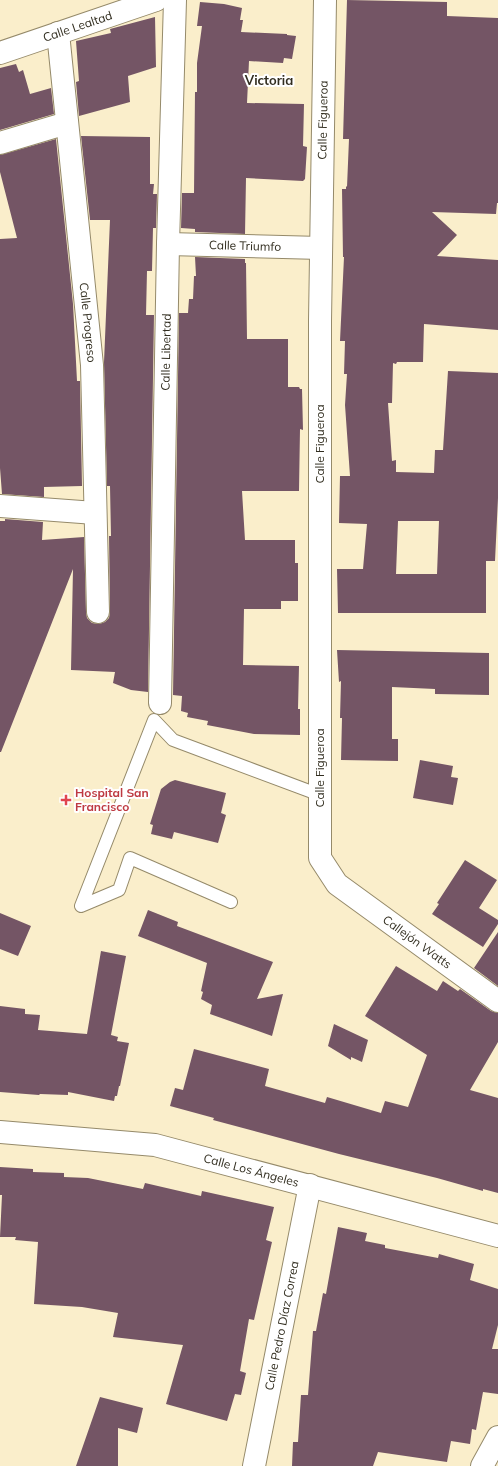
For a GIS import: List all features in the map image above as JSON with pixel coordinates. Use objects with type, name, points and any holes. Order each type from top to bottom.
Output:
[{"type":"street","name":"Calle Lealtad","points":[[0,53],[156,0]]},
{"type":"street","name":"Calle Libertad","points":[[160,704],[168,244],[175,0]]},
{"type":"street","name":"Calle Figueroa","points":[[325,0],[321,248],[320,858],[337,884]]},
{"type":"street","name":"Calle Progreso","points":[[58,33],[92,365],[98,612]]},
{"type":"street","points":[[0,143],[67,123]]},
{"type":"street","name":"Calle Triumfo","points":[[168,244],[321,248]]},
{"type":"street","points":[[0,506],[95,513]]},
{"type":"street","name":"Callejón Watts","points":[[337,884],[498,1001]]},
{"type":"street","name":"Calle Los Ángeles","points":[[0,1132],[155,1145],[498,1236]]},
{"type":"street","name":"Calle Pedro Díaz Correa","points":[[254,1466],[310,1185]]},
{"type":"street","points":[[482,1466],[498,1437]]},
{"type":"lane","points":[[231,902],[130,858],[119,890],[81,906],[154,720],[173,740],[320,795]]},
{"type":"building","points":[[347,0],[447,2],[447,16],[498,18],[498,203],[496,214],[432,212],[457,235],[437,256],[498,260],[498,330],[424,324],[423,362],[393,363],[392,403],[388,403],[392,461],[396,460],[396,472],[434,473],[435,450],[443,450],[448,371],[498,373],[498,498],[495,561],[486,561],[486,613],[338,613],[337,569],[363,569],[367,524],[339,523],[340,476],[350,476],[345,405],[347,374],[344,374],[345,341],[340,341],[344,257],[342,189],[346,189],[346,186],[347,187],[349,139],[343,139]],"holes":[[[398,521],[439,521],[437,574],[396,574]]]},
{"type":"building","points":[[200,2],[224,4],[242,8],[240,20],[243,20],[241,32],[287,34],[296,36],[292,59],[284,58],[283,63],[249,61],[247,103],[304,104],[303,146],[307,147],[305,179],[303,181],[246,178],[245,234],[195,232],[195,229],[181,228],[182,193],[194,193],[195,92],[197,92],[197,63],[202,26],[197,26]]},
{"type":"building","points":[[155,17],[156,67],[128,76],[130,102],[79,116],[76,82],[79,81],[76,41],[111,33],[110,29]]},
{"type":"building","points":[[16,64],[19,72],[23,70],[30,94],[51,88],[54,114],[0,130],[0,68]]},
{"type":"building","points":[[81,136],[150,137],[150,184],[154,184],[153,194],[157,194],[156,228],[153,228],[152,271],[147,271],[146,315],[154,315],[148,692],[131,690],[113,683],[115,672],[71,670],[73,569],[0,752],[0,521],[5,521],[5,519],[43,522],[42,540],[84,537],[87,618],[92,623],[99,624],[105,622],[109,618],[110,612],[110,486],[107,486],[104,362],[110,220],[90,220]]},
{"type":"building","points":[[56,139],[73,304],[77,381],[80,381],[82,486],[44,487],[44,497],[2,494],[0,468],[0,239],[17,238],[0,172],[0,155]]},
{"type":"building","points":[[195,257],[245,259],[247,339],[288,339],[288,387],[299,387],[302,389],[303,430],[300,429],[299,491],[242,491],[245,540],[295,540],[295,563],[298,563],[298,601],[281,601],[281,609],[244,609],[243,665],[299,666],[298,709],[300,709],[300,735],[254,734],[207,725],[208,721],[187,717],[188,713],[181,711],[182,696],[173,695],[179,313],[188,313],[189,299],[193,299],[194,276],[196,276]]},
{"type":"building","points":[[337,650],[489,653],[489,695],[435,694],[435,689],[392,687],[392,739],[398,739],[398,761],[341,760],[341,681],[339,682]]},
{"type":"building","points":[[420,760],[453,766],[451,777],[458,778],[453,805],[413,798]]},
{"type":"building","points":[[175,780],[226,793],[221,813],[226,815],[218,843],[174,832],[172,839],[151,834],[153,825],[150,824],[161,789]]},
{"type":"building","points":[[465,860],[497,880],[479,908],[498,920],[498,924],[483,947],[432,914],[439,904],[437,903]]},
{"type":"building","points":[[148,910],[178,922],[177,926],[273,962],[257,999],[283,994],[272,1036],[210,1014],[212,1005],[201,999],[203,992],[201,991],[207,963],[138,936]]},
{"type":"building","points":[[0,913],[31,926],[18,956],[0,949]]},
{"type":"building","points":[[498,932],[498,986],[474,968]]},
{"type":"building","points":[[101,951],[126,956],[111,1035],[118,1037],[117,1041],[129,1043],[120,1086],[114,1101],[68,1092],[68,1095],[39,1095],[0,1092],[0,1006],[25,1009],[25,1014],[40,1015],[38,1030],[87,1034]]},
{"type":"building","points":[[396,966],[437,991],[443,981],[458,991],[460,989],[491,1011],[498,1013],[498,1042],[470,1090],[498,1098],[498,1193],[483,1189],[483,1191],[339,1154],[213,1120],[214,1118],[170,1106],[175,1088],[183,1090],[194,1049],[269,1069],[265,1086],[325,1103],[327,1097],[381,1113],[385,1101],[408,1107],[427,1055],[365,1016]]},
{"type":"building","points":[[334,1024],[368,1040],[362,1062],[351,1057],[351,1060],[328,1046]]},
{"type":"building","points":[[0,1167],[33,1169],[33,1172],[64,1173],[64,1177],[88,1178],[143,1189],[145,1183],[201,1196],[202,1191],[274,1207],[266,1240],[272,1242],[254,1320],[249,1319],[240,1371],[246,1373],[241,1395],[235,1394],[227,1421],[166,1404],[183,1345],[113,1337],[118,1313],[82,1307],[34,1304],[38,1242],[15,1240],[16,1237],[0,1237],[2,1195],[0,1195]]},
{"type":"building","points":[[338,1227],[367,1233],[365,1241],[385,1245],[385,1248],[438,1258],[439,1254],[474,1264],[470,1280],[498,1289],[498,1325],[492,1349],[498,1349],[498,1394],[483,1392],[476,1430],[472,1429],[470,1444],[451,1441],[447,1462],[378,1452],[373,1466],[292,1466],[293,1442],[298,1442],[301,1395],[308,1395],[313,1331],[316,1331],[323,1293],[326,1294]]},
{"type":"building","points":[[100,1397],[143,1408],[137,1433],[118,1428],[118,1466],[76,1466]]},
{"type":"place","name":"Hospital San Francisco","points":[[66,800]]},
{"type":"district","name":"Victoria","points":[[269,80]]}]
